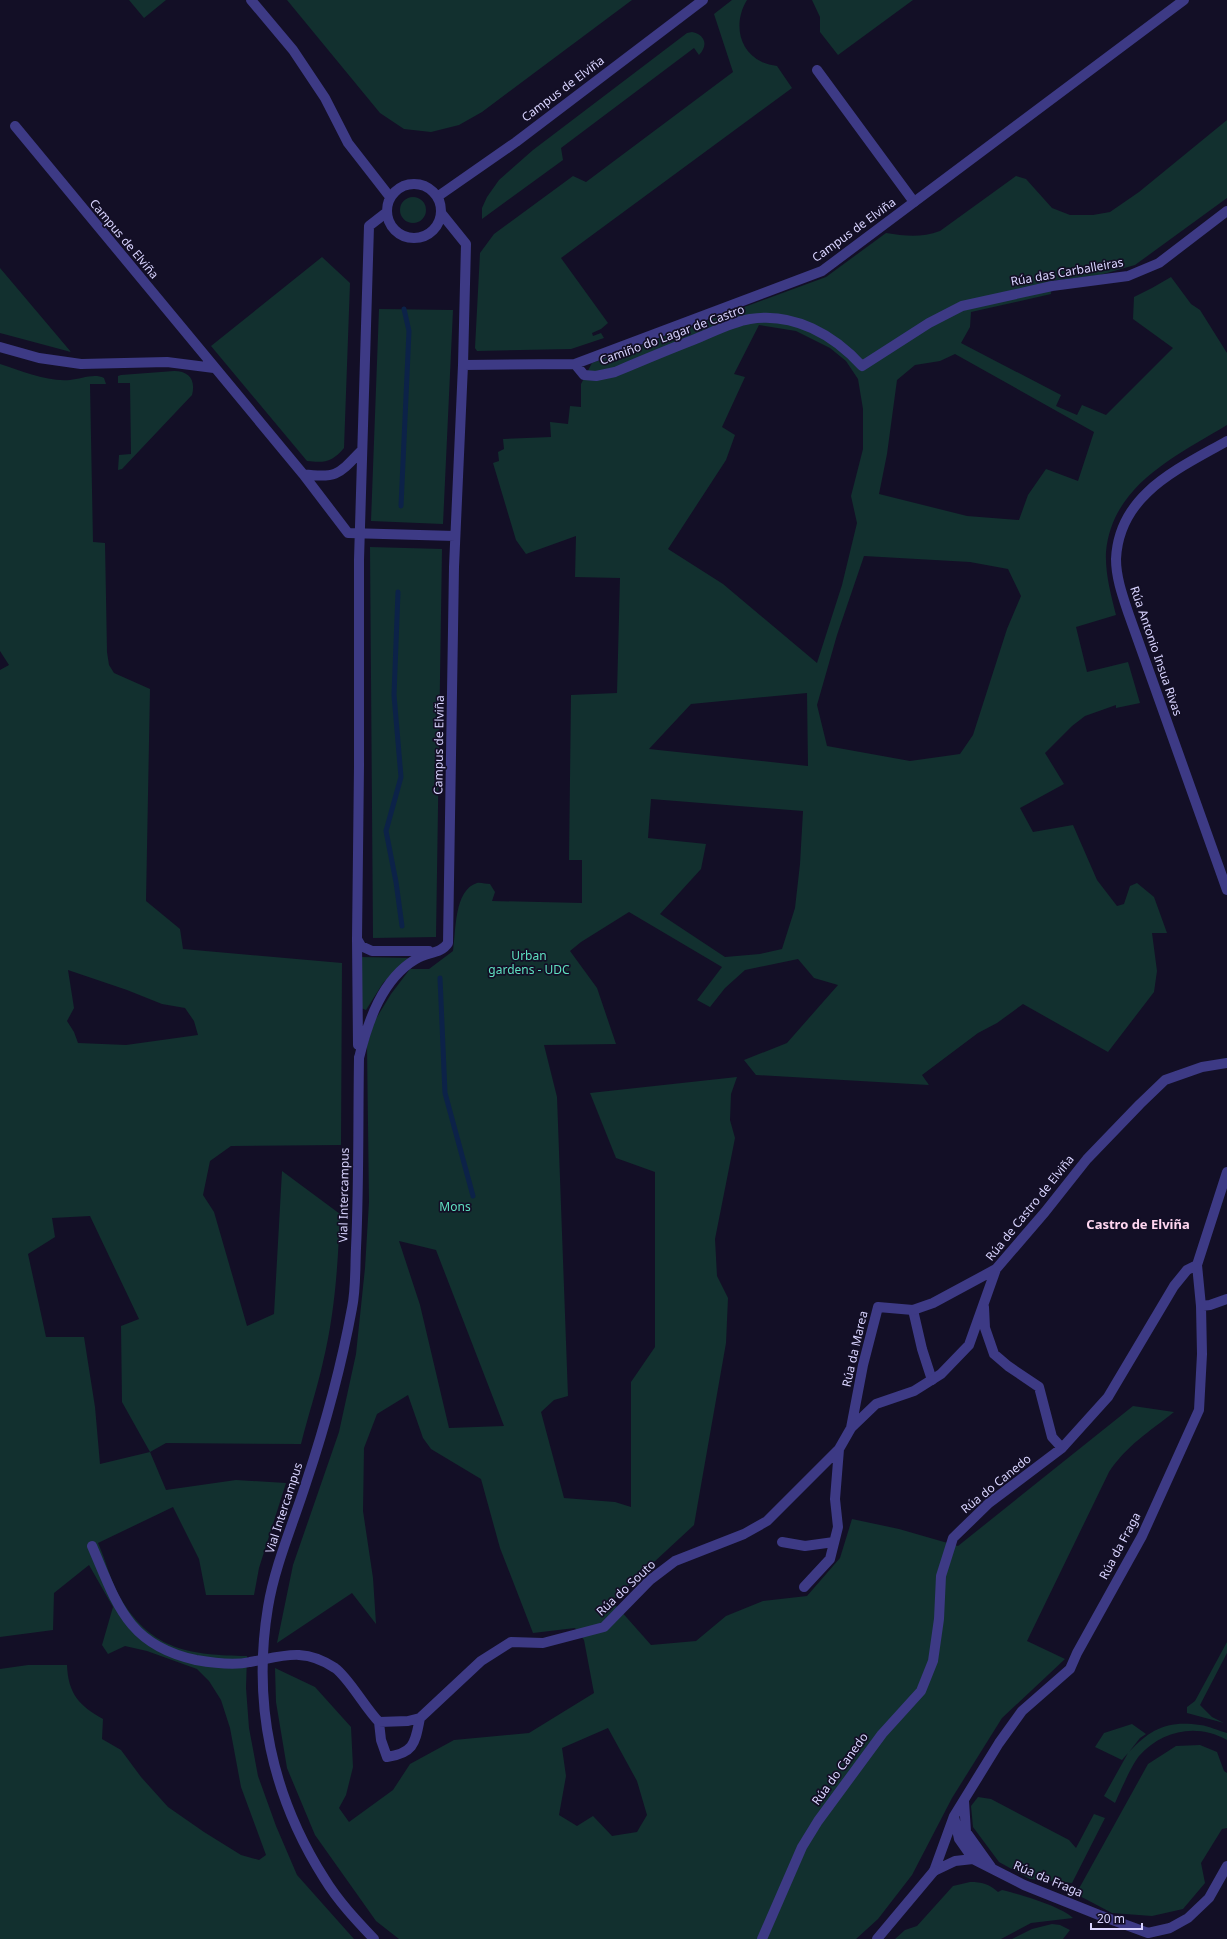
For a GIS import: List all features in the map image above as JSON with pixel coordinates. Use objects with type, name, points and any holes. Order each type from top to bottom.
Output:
[{"type":"street","points":[[250,0],[293,50],[325,98],[348,143],[390,197]]},
{"type":"street","name":"Campus de Elviña","points":[[441,951],[448,943],[455,536],[463,365],[466,244],[441,213],[438,197],[516,142],[703,0]]},
{"type":"street","name":"Campus de Elviña","points":[[463,365],[575,364],[822,270],[1184,0]]},
{"type":"street","points":[[817,70],[914,202]]},
{"type":"street","name":"Campus de Elviña","points":[[15,126],[303,474],[348,533],[359,535],[455,536]]},
{"type":"street","points":[[438,197],[428,188],[416,184],[400,187],[390,197],[387,212],[390,224],[400,234],[413,238],[428,234],[436,226],[441,213]]},
{"type":"street","name":"Rúa das Carballeiras","points":[[862,366],[929,323],[962,306],[1052,286],[1128,276],[1159,263],[1227,211]]},
{"type":"street","points":[[358,1058],[357,939],[359,535],[369,226],[387,212]]},
{"type":"street","name":"Camiño do Lagar de Castro","points":[[575,364],[584,375],[596,376],[615,372],[728,326],[749,319],[768,317],[794,322],[819,331],[847,350],[862,366]]},
{"type":"street","points":[[0,347],[39,358],[81,364],[167,362],[214,368]]},
{"type":"street","name":"Rúa Antonio Insua Rivas","points":[[1227,441],[1148,490],[1130,511],[1119,536],[1116,560],[1120,588],[1129,615],[1227,890]]},
{"type":"street","points":[[303,474],[324,477],[339,474],[362,450]]},
{"type":"street","points":[[357,939],[361,946],[372,951],[441,951]]},
{"type":"street","points":[[358,1058],[370,1020],[385,990],[408,964],[417,958],[441,951]]},
{"type":"street","name":"Vial Intercampus","points":[[358,1058],[358,1209],[353,1305],[334,1394],[280,1563],[270,1601],[263,1659],[265,1714],[274,1768],[288,1810],[304,1845],[325,1880],[348,1912],[374,1939]]},
{"type":"street","name":"Rúa de Castro de Elviña","points":[[851,1428],[876,1404],[914,1390],[941,1374],[969,1345],[983,1301],[996,1269],[1045,1212],[1087,1159],[1165,1080],[1202,1067],[1227,1063]]},
{"type":"street","points":[[1197,1265],[1227,1172]]},
{"type":"street","name":"Rúa da Fraga","points":[[934,1871],[954,1816],[999,1743],[1022,1711],[1070,1669],[1142,1536],[1199,1410],[1202,1354],[1201,1306],[1197,1265]]},
{"type":"street","name":"Rúa do Canedo","points":[[762,1939],[802,1847],[818,1821],[882,1734],[921,1691],[933,1661],[939,1619],[941,1576],[953,1538],[989,1504],[1062,1448],[1108,1397],[1174,1286],[1187,1270],[1197,1265]]},
{"type":"street","name":"Rúa da Marea","points":[[851,1428],[878,1307],[913,1310],[933,1303],[996,1269]]},
{"type":"street","points":[[1201,1306],[1210,1305],[1227,1299]]},
{"type":"street","points":[[983,1301],[985,1328],[994,1354],[1008,1366],[1039,1387],[1052,1438],[1062,1448]]},
{"type":"street","points":[[913,1310],[922,1349],[932,1380]]},
{"type":"street","name":"Rúa do Souto","points":[[420,1718],[481,1661],[511,1642],[543,1643],[604,1627],[650,1580],[675,1561],[744,1534],[767,1521],[839,1449],[851,1428]]},
{"type":"street","points":[[804,1587],[830,1559],[838,1527],[835,1499],[839,1449]]},
{"type":"street","points":[[782,1542],[805,1546],[834,1542]]},
{"type":"street","points":[[92,1546],[116,1601],[128,1621],[147,1641],[178,1656],[210,1663],[250,1663],[292,1654],[310,1657],[336,1668],[354,1690],[368,1711],[379,1722],[381,1740],[387,1757],[401,1755],[415,1743],[420,1718],[408,1721],[379,1722]]},
{"type":"street","name":"Rúa da Fraga","points":[[964,1801],[966,1832],[993,1869]]},
{"type":"street","points":[[877,1939],[934,1871],[955,1861],[972,1859],[959,1839],[954,1816]]},
{"type":"street","name":"Rúa da Fraga","points":[[972,1859],[1024,1885],[1148,1933],[1170,1928],[1188,1918],[1208,1898],[1227,1866]]},
{"type":"green space","points":[[129,0],[166,0],[144,18]]},
{"type":"green space","points":[[287,0],[632,0],[482,112],[459,125],[431,132],[404,129],[380,113]]},
{"type":"green space","points":[[732,0],[747,0],[740,17],[739,26],[743,43],[747,50],[762,62],[777,66],[792,88],[561,258],[608,323],[601,329],[592,333],[593,336],[601,333],[604,338],[571,349],[477,351],[475,348],[480,253],[494,234],[573,176],[586,182],[733,72],[714,14]]},
{"type":"green space","points":[[812,0],[913,0],[838,55],[820,32],[820,17]]},
{"type":"green space","points":[[687,33],[697,33],[703,38],[704,41],[704,48],[699,55],[694,48],[561,148],[563,160],[482,219],[482,208],[487,197],[499,180],[533,150]]},
{"type":"green space","points":[[1227,120],[1227,198],[1135,265],[1100,275],[1050,281],[1051,294],[971,312],[970,327],[961,343],[1061,395],[1056,406],[1077,415],[1082,405],[1106,415],[1173,348],[1133,319],[1134,297],[1171,277],[1191,304],[1200,310],[1227,353],[1227,425],[1187,448],[1168,461],[1133,491],[1120,508],[1111,529],[1106,552],[1107,576],[1116,615],[1076,627],[1087,672],[1128,662],[1140,703],[1116,708],[1116,705],[1085,716],[1072,726],[1045,753],[1064,784],[1020,808],[1033,832],[1073,825],[1097,880],[1117,906],[1124,904],[1130,886],[1137,883],[1154,897],[1167,933],[1152,933],[1157,971],[1154,992],[1108,1052],[1023,1004],[997,1023],[978,1033],[922,1075],[929,1085],[756,1075],[744,1060],[787,1043],[838,985],[814,978],[798,959],[745,970],[725,988],[710,1007],[697,1000],[722,967],[629,912],[581,942],[570,951],[597,988],[616,1044],[544,1045],[557,1097],[568,1396],[554,1400],[541,1412],[564,1498],[615,1502],[631,1507],[631,1382],[655,1347],[655,1172],[616,1158],[590,1093],[737,1077],[731,1094],[730,1120],[735,1138],[715,1239],[717,1276],[728,1298],[726,1343],[694,1525],[612,1601],[651,1645],[696,1641],[726,1616],[763,1601],[807,1596],[840,1558],[852,1519],[899,1529],[958,1546],[1133,1406],[1174,1412],[1131,1446],[1109,1472],[1027,1641],[1065,1659],[1002,1718],[952,1798],[912,1875],[878,1919],[856,1939],[399,1939],[376,1921],[315,1835],[287,1768],[276,1702],[275,1668],[315,1687],[351,1727],[353,1767],[346,1795],[339,1808],[349,1822],[393,1790],[410,1764],[454,1740],[529,1733],[594,1693],[584,1640],[575,1628],[533,1633],[500,1548],[481,1479],[431,1449],[423,1438],[408,1395],[377,1414],[364,1448],[363,1511],[373,1578],[376,1624],[352,1593],[277,1643],[293,1565],[339,1432],[356,1354],[365,1268],[369,1202],[367,1046],[374,1022],[391,994],[410,969],[429,969],[453,951],[460,902],[469,887],[477,883],[490,884],[495,892],[492,901],[582,903],[582,860],[569,860],[571,695],[617,693],[620,578],[575,577],[576,536],[526,554],[516,540],[493,463],[499,461],[498,452],[504,449],[503,439],[551,437],[550,422],[568,424],[570,406],[581,407],[581,384],[592,363],[826,277],[886,233],[913,236],[926,235],[940,231],[1016,176],[1026,179],[1052,208],[1070,215],[1093,215],[1110,212],[1139,192]],"holes":[[[759,325],[796,331],[830,348],[846,361],[858,379],[863,409],[863,449],[851,496],[857,523],[842,585],[817,663],[723,584],[668,549],[726,460],[735,435],[722,427],[745,377],[734,374]],[[955,354],[1094,432],[1078,481],[1046,469],[1028,495],[1019,520],[967,516],[879,494],[887,454],[897,380],[915,365],[940,361]],[[864,556],[970,562],[1008,569],[1021,596],[1007,629],[973,735],[960,754],[910,761],[827,746],[817,705],[837,635]],[[807,693],[808,766],[649,749],[691,704]],[[651,799],[803,811],[800,864],[795,908],[782,949],[760,954],[725,957],[660,914],[701,869],[706,844],[648,838]],[[399,1241],[436,1250],[504,1426],[449,1428],[420,1305]],[[608,1728],[637,1781],[647,1815],[637,1832],[612,1836],[593,1816],[577,1826],[559,1815],[566,1776],[562,1748]]]},
{"type":"green space","points":[[413,197],[422,201],[426,210],[422,219],[413,223],[404,219],[400,210],[404,201]]},
{"type":"green space","points":[[322,257],[350,283],[344,448],[332,459],[319,462],[307,461],[211,346]]},
{"type":"green space","points":[[0,268],[71,352],[0,333]]},
{"type":"green space","points":[[379,309],[453,310],[443,524],[371,521]]},
{"type":"green space","points":[[0,364],[44,378],[70,380],[96,376],[104,378],[106,384],[90,384],[93,542],[105,543],[107,652],[109,665],[114,673],[150,689],[146,901],[180,929],[183,949],[342,963],[341,1145],[231,1146],[210,1161],[203,1195],[214,1212],[247,1326],[274,1314],[282,1171],[340,1214],[337,1269],[327,1344],[321,1372],[301,1444],[166,1443],[150,1452],[166,1490],[236,1480],[286,1483],[259,1568],[254,1595],[206,1595],[199,1559],[173,1507],[98,1543],[117,1593],[133,1616],[146,1630],[160,1640],[175,1647],[208,1654],[247,1656],[246,1688],[249,1728],[258,1776],[276,1826],[297,1875],[354,1939],[0,1939],[0,1669],[28,1665],[67,1665],[70,1683],[76,1698],[87,1709],[103,1719],[102,1739],[121,1750],[141,1777],[168,1807],[241,1855],[259,1860],[266,1855],[241,1787],[230,1728],[221,1700],[209,1681],[197,1669],[147,1651],[125,1646],[108,1654],[102,1645],[113,1607],[89,1565],[54,1593],[53,1630],[0,1637],[0,670],[9,665],[0,651]],"holes":[[[68,970],[127,990],[162,1004],[185,1008],[194,1021],[198,1035],[126,1045],[78,1043],[74,1032],[67,1021],[74,1008]],[[90,1216],[139,1319],[121,1326],[122,1402],[150,1452],[100,1464],[95,1407],[84,1337],[46,1337],[28,1254],[55,1237],[52,1218]]]},
{"type":"green space","points":[[179,371],[190,377],[193,385],[192,395],[122,469],[118,470],[119,455],[131,454],[130,383],[118,383],[118,376]]},
{"type":"green space","points":[[370,547],[442,549],[436,937],[373,938]]},
{"type":"green space","points":[[361,957],[408,958],[383,983],[366,1010],[361,1008]]},
{"type":"green space","points":[[1227,1642],[1227,1653],[1200,1705],[1212,1717],[1224,1723],[1187,1713],[1187,1707],[1195,1701]]},
{"type":"green space","points":[[1132,1724],[1146,1734],[1140,1738],[1129,1752],[1144,1737],[1169,1725],[1189,1724],[1211,1727],[1227,1733],[1227,1740],[1216,1735],[1192,1731],[1180,1732],[1158,1740],[1148,1747],[1136,1760],[1115,1803],[1104,1796],[1128,1753],[1122,1760],[1095,1747],[1104,1733]]},
{"type":"green space","points":[[1200,1745],[1217,1752],[1224,1771],[1227,1773],[1227,1828],[1222,1829],[1201,1863],[1205,1883],[1183,1909],[1152,1916],[1112,1913],[1076,1894],[1148,1764],[1176,1746]]},
{"type":"green space","points":[[978,1797],[991,1799],[1069,1840],[1076,1848],[1094,1814],[1105,1818],[1072,1883],[1030,1879],[999,1862],[973,1827],[971,1806]]},
{"type":"green space","points":[[970,1882],[985,1884],[998,1892],[1002,1890],[1019,1894],[1059,1909],[1073,1918],[1031,1923],[1001,1939],[895,1939],[905,1930],[917,1926],[953,1886]]},
{"type":"green space","points":[[1052,1924],[1060,1925],[1070,1930],[1063,1939],[1012,1939],[1032,1929]]},
{"type":"waterway","points":[[401,506],[409,331],[404,309]]},
{"type":"waterway","points":[[398,592],[394,695],[401,777],[386,831],[396,882],[402,926]]},
{"type":"waterway","points":[[440,978],[445,1093],[473,1196]]},
{"type":"district","name":"Castro de Elviña","points":[[1138,1224]]},
{"type":"park label","name":"Urban gardens - UDC","points":[[529,963]]},
{"type":"park label","name":"Mons","points":[[455,1207]]}]
